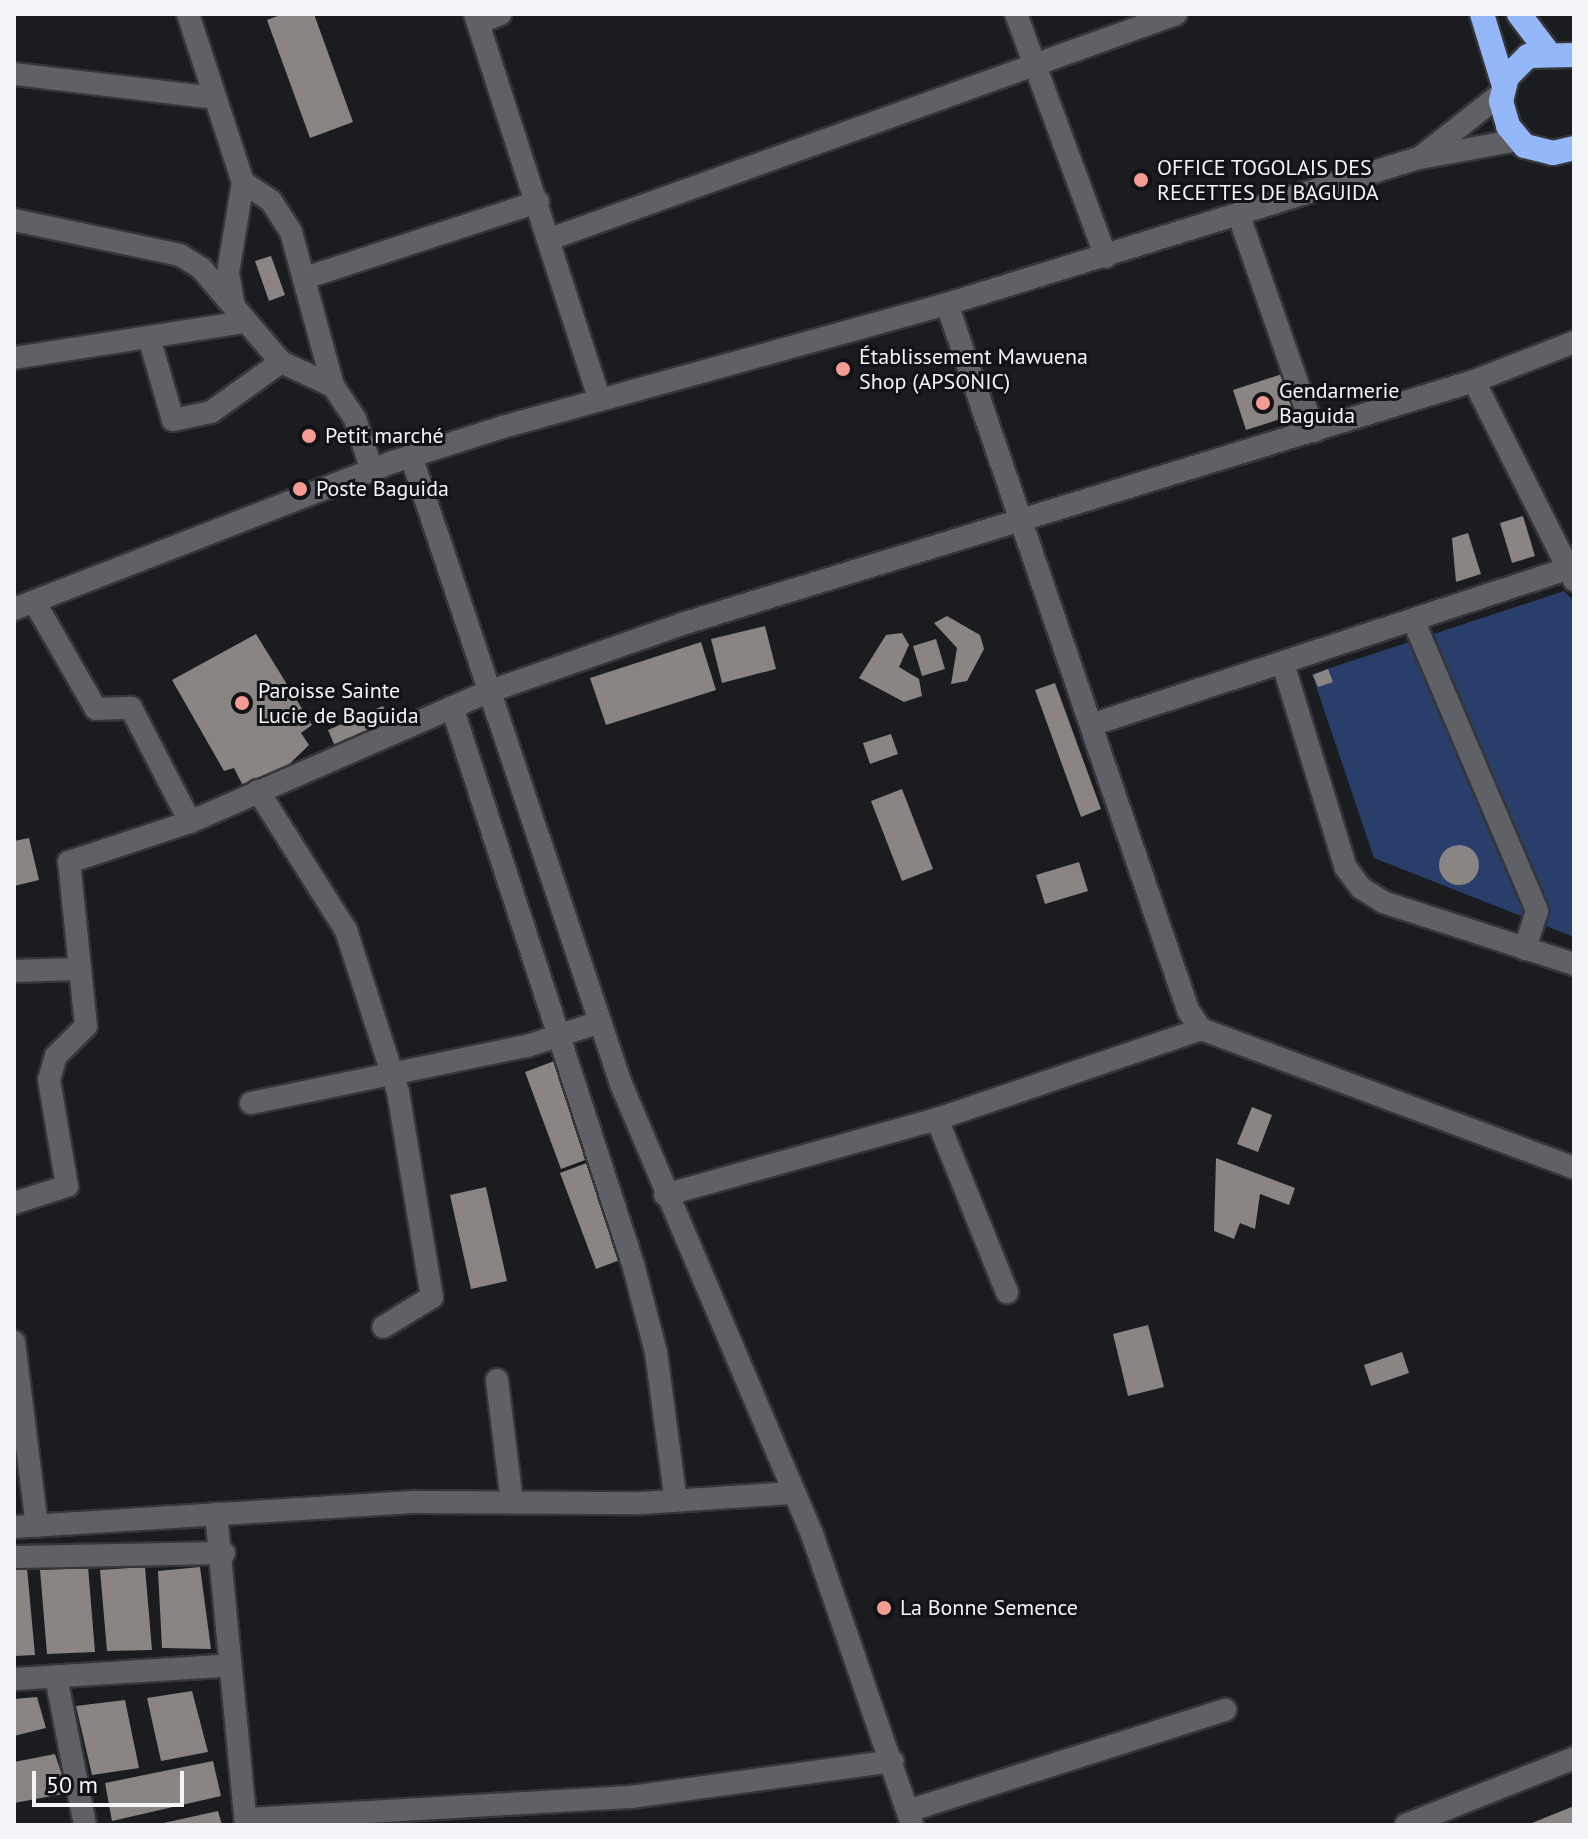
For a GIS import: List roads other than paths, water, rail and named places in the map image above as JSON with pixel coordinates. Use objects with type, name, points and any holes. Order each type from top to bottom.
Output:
[{"type":"highway","points":[[1482,14],[1503,90],[1504,118],[1518,140],[1574,169]]},
{"type":"highway","points":[[1519,14],[1547,51]]},
{"type":"highway","points":[[1503,90],[1520,62],[1547,51],[1574,55]]},
{"type":"highway","points":[[1543,153],[1574,148]]},
{"type":"street","points":[[188,14],[243,182],[228,273],[239,316]]},
{"type":"street","points":[[500,14],[476,18],[550,239],[599,399]]},
{"type":"street","points":[[1016,14],[1106,257]]},
{"type":"street","points":[[550,239],[1176,14]]},
{"type":"street","points":[[14,74],[214,98]]},
{"type":"street","points":[[1420,158],[1503,90]]},
{"type":"street","points":[[190,822],[131,708],[96,709],[25,606],[411,456],[599,399],[947,304],[1420,158],[1518,140]]},
{"type":"street","points":[[243,182],[271,201],[308,277],[333,386],[355,419],[372,471]]},
{"type":"street","points":[[308,277],[538,202]]},
{"type":"street","points":[[1239,216],[1314,431]]},
{"type":"street","points":[[14,220],[180,255],[201,268],[281,362],[333,386]]},
{"type":"street","points":[[947,304],[1188,1010],[1201,1029],[1574,1168]]},
{"type":"street","points":[[14,358],[150,341],[239,316]]},
{"type":"street","points":[[150,341],[173,420],[211,412],[281,362]]},
{"type":"street","points":[[14,1203],[67,1186],[49,1080],[56,1056],[86,1026],[69,862],[190,822],[485,693],[1020,521],[1474,381],[1574,342]]},
{"type":"street","points":[[1091,725],[1571,575],[1474,381]]},
{"type":"street","points":[[411,456],[485,693],[600,1022],[665,1195],[792,1493],[893,1761],[910,1818],[1225,1710]]},
{"type":"street","points":[[1414,622],[1537,911],[1525,949]]},
{"type":"street","points":[[1284,667],[1346,868],[1361,888],[1383,902],[1574,964]]},
{"type":"street","points":[[452,707],[564,1034],[656,1352],[676,1501]]},
{"type":"street","points":[[258,791],[346,930],[392,1072],[432,1297],[383,1327]]},
{"type":"street","points":[[14,971],[78,969]]},
{"type":"street","points":[[251,1103],[564,1034],[600,1022]]},
{"type":"street","points":[[665,1195],[937,1119],[1201,1029]]},
{"type":"street","points":[[937,1119],[1007,1292]]},
{"type":"street","points":[[14,1342],[37,1526]]},
{"type":"street","points":[[497,1380],[512,1502]]},
{"type":"street","points":[[14,1527],[216,1514],[512,1502],[676,1501],[792,1493]]},
{"type":"street","points":[[216,1514],[224,1553],[246,1822],[631,1797],[893,1761]]},
{"type":"street","points":[[14,1557],[224,1553]]},
{"type":"street","points":[[14,1679],[218,1666]]},
{"type":"street","points":[[56,1677],[85,1825]]},
{"type":"street","points":[[1406,1825],[1574,1758]]},
{"type":"place","name":"OFFICE TOGOLAIS DES RECETTES DE BAGUIDA","points":[[1141,180]]},
{"type":"place","name":"Établissement Mawuena Shop (APSONIC)","points":[[843,369]]},
{"type":"place","name":"Gendarmerie Baguida","points":[[1263,403]]},
{"type":"place","name":"Petit marché","points":[[309,436]]},
{"type":"place","name":"Poste Baguida","points":[[300,489]]},
{"type":"place","name":"Paroisse Sainte Lucie de Baguida","points":[[242,703]]},
{"type":"place","name":"La Bonne Semence","points":[[884,1608]]}]
